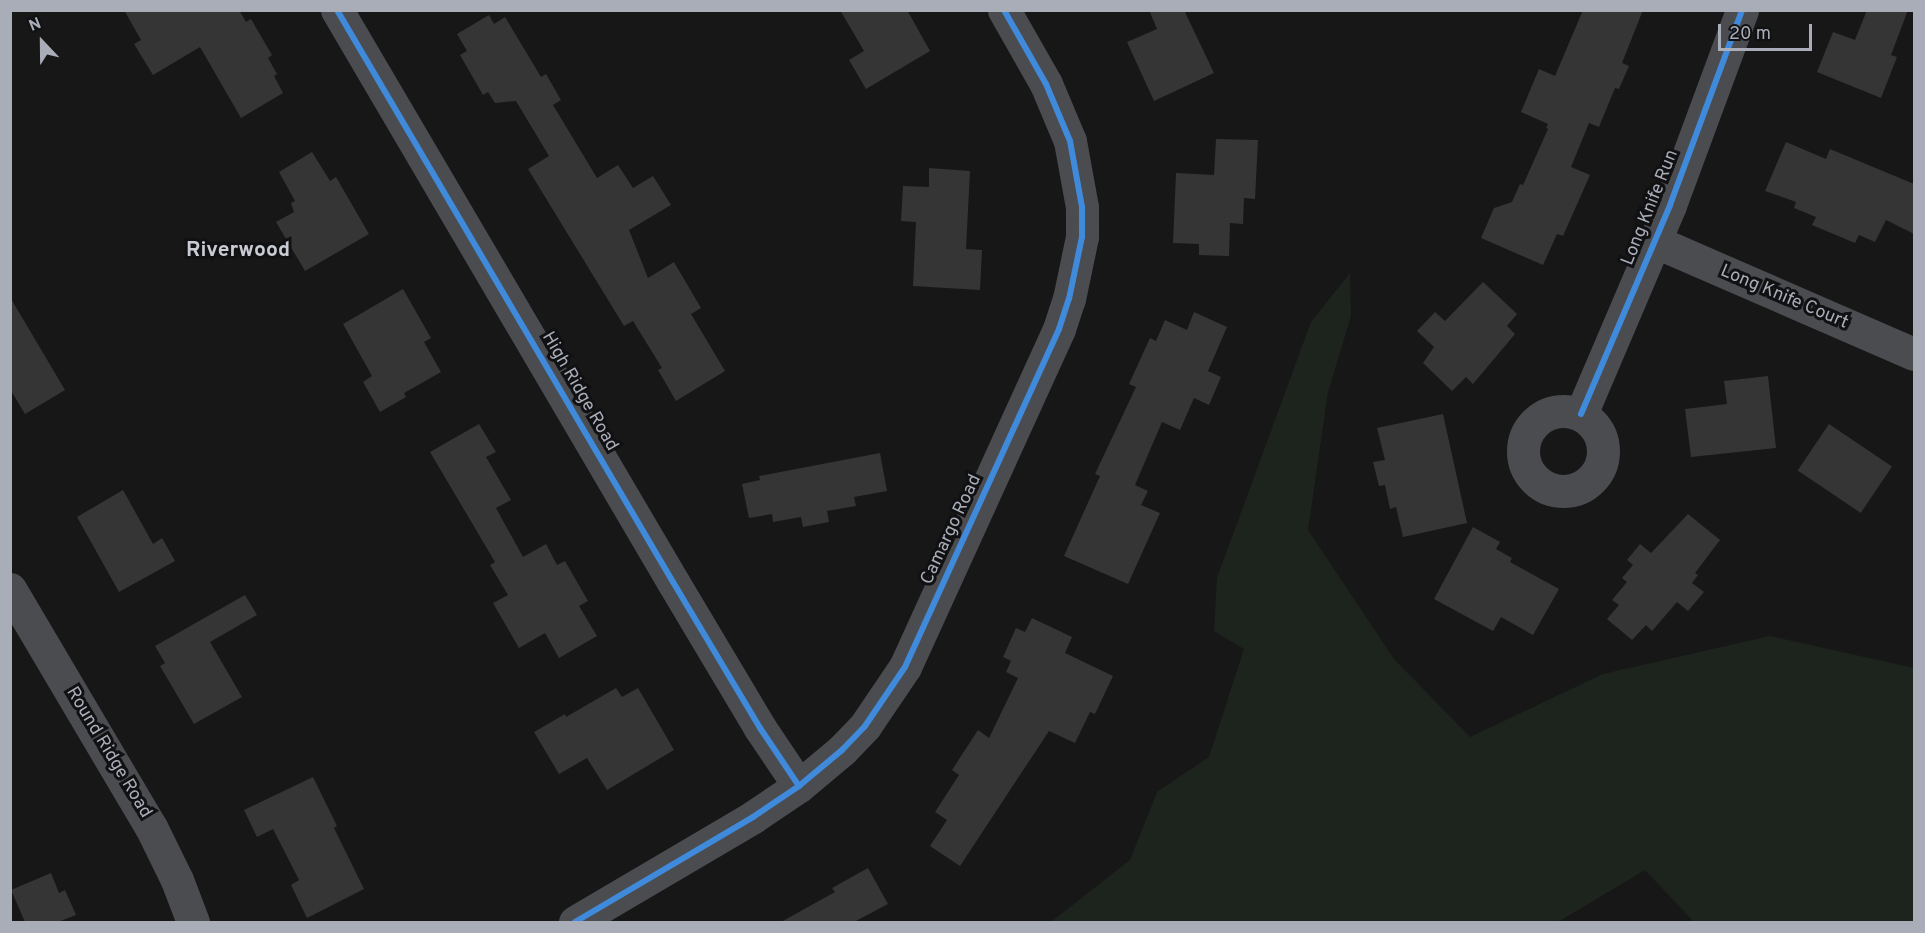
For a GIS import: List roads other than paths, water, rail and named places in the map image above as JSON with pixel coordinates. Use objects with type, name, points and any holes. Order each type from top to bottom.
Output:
[{"type":"street","name":"High Ridge Road","points":[[337,10],[760,729],[799,786]]},
{"type":"street","name":"Camargo Road","points":[[575,922],[799,786],[842,750],[865,726],[905,667],[1059,329],[1070,299],[1082,237],[1082,207],[1077,172],[1059,110],[1004,10]]},
{"type":"street","name":"Long Knife Run","points":[[1581,414],[1654,241],[1743,10]]},
{"type":"street","name":"Long Knife Court","points":[[1654,241],[1914,354]]},
{"type":"street","name":"Round Ridge Road","points":[[10,590],[151,826],[177,880],[193,922]]},
{"type":"district","name":"Riverwood","points":[[238,251]]}]
